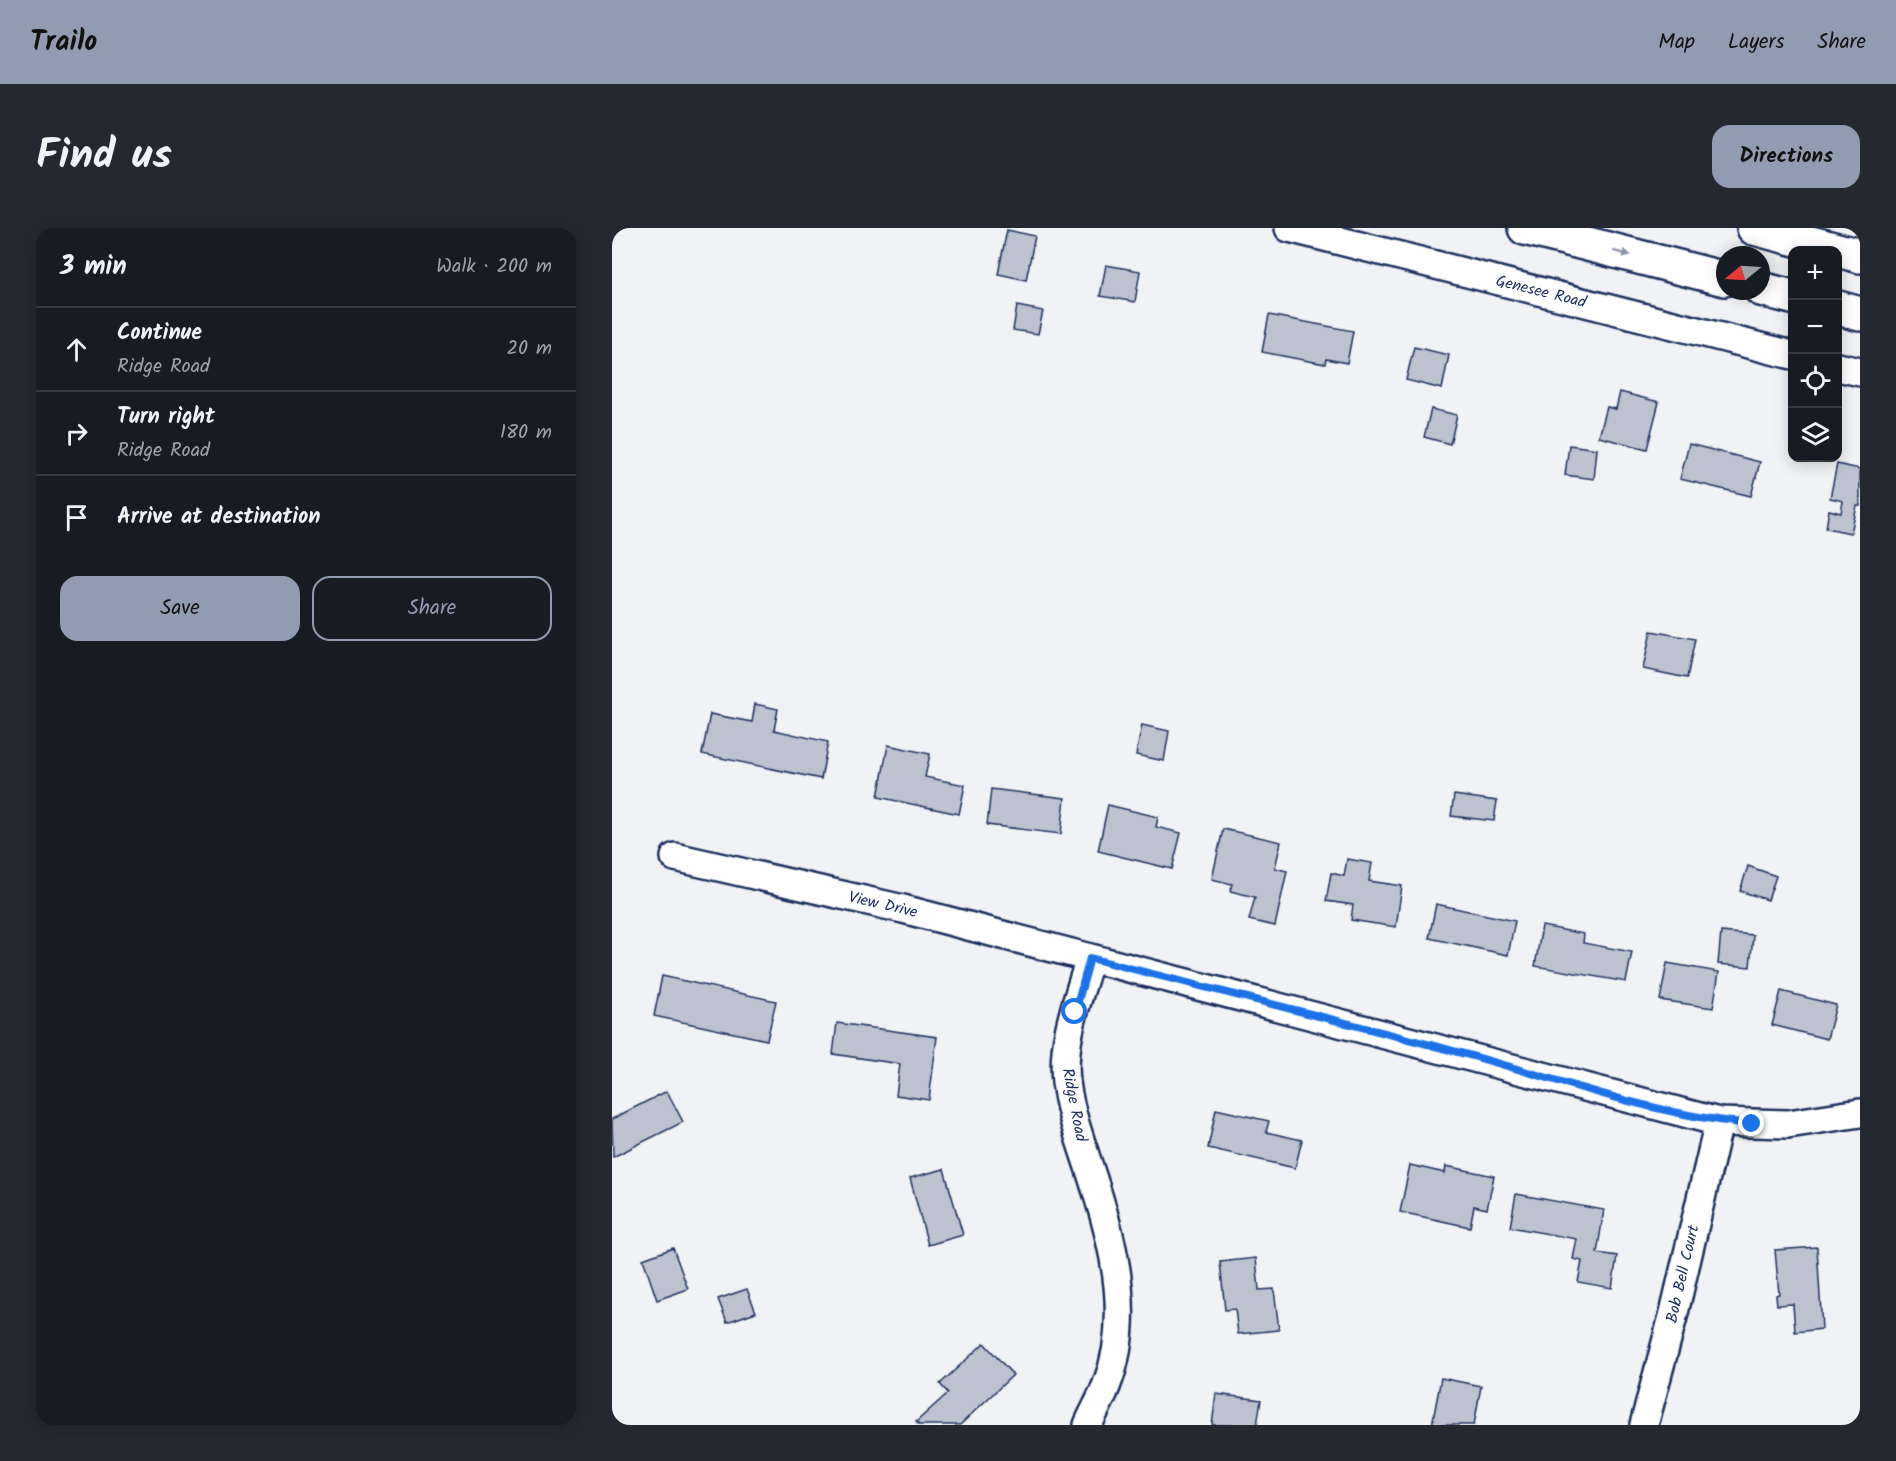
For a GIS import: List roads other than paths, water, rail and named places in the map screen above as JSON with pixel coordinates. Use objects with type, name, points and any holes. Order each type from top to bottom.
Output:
[{"type":"main road","points":[[1525,228],[1716,277]]},
{"type":"main road","points":[[1754,228],[1860,256]]},
{"type":"main road","points":[[1770,291],[1788,296]]},
{"type":"main road","points":[[1842,309],[1860,314]]},
{"type":"street","name":"Genesee Road","points":[[1289,228],[1788,354]]},
{"type":"street","points":[[1842,368],[1860,372]]},
{"type":"street","name":"View Drive","points":[[675,857],[903,909],[1090,958]]},
{"type":"street","points":[[1090,958],[1719,1122],[1788,1124],[1860,1113]]},
{"type":"street","name":"Ridge Road","points":[[1088,1425],[1108,1382],[1120,1323],[1117,1265],[1077,1132],[1066,1082],[1065,1052],[1090,958]]},
{"type":"street","name":"Bob Bell Court","points":[[1644,1425],[1674,1313],[1719,1122]]}]
